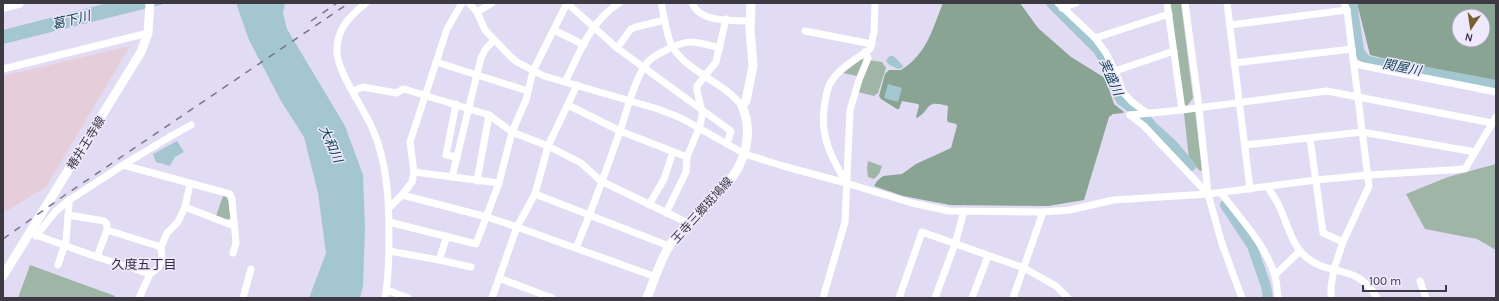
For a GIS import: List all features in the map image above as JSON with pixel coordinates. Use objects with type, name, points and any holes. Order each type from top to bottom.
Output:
[{"type":"highway","points":[[3,7],[20,3]]},
{"type":"main road","name":"椿井王寺線","points":[[3,276],[33,234],[141,52],[148,34],[150,3]]},
{"type":"main road","points":[[742,106],[746,101],[753,66],[750,22],[751,3]]},
{"type":"main road","name":"王寺三郷斑鳩線","points":[[647,298],[669,246],[688,223],[726,186],[742,163],[747,142],[747,123],[742,106]]},
{"type":"street","points":[[366,3],[349,17],[342,27],[338,41],[337,55],[339,64],[371,125],[380,149],[387,182],[389,208],[389,251],[386,294],[408,298]]},
{"type":"street","points":[[389,208],[412,182],[414,172],[410,142],[447,29],[462,3]]},
{"type":"street","points":[[469,3],[477,12],[485,30],[494,40],[517,62],[544,76],[658,109],[682,118],[745,154],[912,203],[949,210],[1042,212],[1070,210],[1113,200],[1208,194],[1221,193],[1316,180],[1368,175],[1465,169],[1494,120],[1327,92],[1130,115],[1144,126],[1208,194]]},
{"type":"street","points":[[477,12],[492,3]]},
{"type":"street","points":[[389,222],[476,244],[499,183],[512,132],[526,100],[533,70],[567,3],[617,48],[731,131],[727,144]]},
{"type":"street","points":[[565,82],[593,27],[607,11],[619,3]]},
{"type":"street","points":[[661,3],[672,48],[680,57],[731,95],[742,106]]},
{"type":"street","points":[[692,3],[698,13],[711,18],[750,22]]},
{"type":"street","points":[[846,183],[835,165],[824,133],[822,124],[823,111],[830,82],[849,63],[870,48],[872,44],[875,3]]},
{"type":"street","points":[[1060,5],[1076,3]]},
{"type":"street","points":[[1167,3],[1182,110]]},
{"type":"street","points":[[1185,3],[1199,107],[1208,194],[1222,244],[1242,298]]},
{"type":"street","points":[[1227,3],[1250,189]]},
{"type":"street","points":[[1060,5],[1095,38],[1106,52],[1123,92],[1145,113]]},
{"type":"street","points":[[1230,25],[1346,7],[1369,186],[1343,242],[1334,268],[1331,298]]},
{"type":"street","points":[[1095,38],[1168,14]]},
{"type":"street","points":[[666,213],[686,172],[687,157],[699,128],[702,110],[697,92],[697,86],[716,62],[726,19]]},
{"type":"street","points":[[617,48],[631,29],[665,20]]},
{"type":"street","points":[[554,30],[584,45]]},
{"type":"street","points":[[806,31],[872,44]]},
{"type":"street","points":[[3,69],[148,34]]},
{"type":"street","points":[[452,177],[481,58],[485,50],[494,40]]},
{"type":"street","points":[[576,248],[590,216],[630,101],[644,68],[650,60],[658,54],[691,42],[720,48]]},
{"type":"street","points":[[1234,63],[1352,49]]},
{"type":"street","points":[[1115,71],[1174,51]]},
{"type":"street","points":[[823,298],[845,222],[850,110],[859,80],[868,58],[865,52]]},
{"type":"street","points":[[436,62],[528,91]]},
{"type":"street","points":[[1354,64],[1496,92]]},
{"type":"street","points":[[492,298],[517,227],[535,194],[548,146],[577,85]]},
{"type":"street","points":[[353,90],[363,87],[396,94],[404,89],[489,115],[512,132],[548,146],[581,163],[601,181],[688,223]]},
{"type":"street","points":[[456,104],[446,155],[457,157]]},
{"type":"street","points":[[568,105],[620,131],[687,157]]},
{"type":"street","points":[[477,181],[489,115]]},
{"type":"street","points":[[150,274],[33,234],[68,201],[122,166],[191,125]]},
{"type":"street","points":[[1245,145],[1362,132],[1475,152]]},
{"type":"street","points":[[1310,138],[1323,233],[1343,242]]},
{"type":"street","points":[[649,205],[664,179],[673,152]]},
{"type":"street","points":[[122,166],[230,194],[232,200],[236,243],[233,253]]},
{"type":"street","points":[[414,172],[499,183]]},
{"type":"street","points":[[139,298],[150,274],[158,268],[162,259],[161,247],[167,233],[178,222],[185,207],[190,184]]},
{"type":"street","points":[[1268,187],[1279,205],[1291,236],[1300,251],[1316,263],[1358,277],[1372,288],[1377,298]]},
{"type":"street","points":[[1221,193],[1255,236],[1274,275],[1278,298]]},
{"type":"street","points":[[535,194],[669,246]]},
{"type":"street","points":[[402,195],[517,227],[656,277]]},
{"type":"street","points":[[58,265],[65,246],[68,201]]},
{"type":"street","points":[[185,207],[234,226]]},
{"type":"street","points":[[935,298],[955,244],[964,211]]},
{"type":"street","points":[[1013,298],[1042,212]]},
{"type":"street","points":[[68,215],[104,221],[107,224],[107,230],[97,257]]},
{"type":"street","points":[[107,230],[161,247]]},
{"type":"street","points":[[899,298],[922,232],[1024,268],[1056,286],[1068,298]]},
{"type":"street","points":[[439,260],[447,236]]},
{"type":"street","points":[[389,251],[471,267]]},
{"type":"street","points":[[1274,275],[1300,251]]},
{"type":"street","points":[[972,298],[988,256]]},
{"type":"street","points":[[243,298],[251,269]]},
{"type":"street","points":[[499,278],[550,298]]},
{"type":"street","points":[[1420,281],[1426,298]]},
{"type":"shaded area","points":[[130,46],[46,187],[3,213],[3,76]]},
{"type":"green space","points":[[943,3],[1020,3],[1038,28],[1071,57],[1105,78],[1114,104],[1124,112],[1113,114],[1109,117],[1084,200],[1048,206],[950,205],[903,196],[874,186],[883,176],[902,174],[916,164],[951,148],[957,126],[956,124],[948,122],[947,120],[948,106],[932,104],[922,115],[917,118],[918,104],[902,101],[899,109],[897,109],[881,99],[879,96],[885,74],[889,70],[901,70],[910,64],[923,49],[932,32]]},
{"type":"green space","points":[[1170,3],[1181,3],[1193,98],[1187,106],[1183,104]]},
{"type":"green space","points":[[1357,3],[1496,3],[1496,85],[1370,55]]},
{"type":"green space","points":[[861,59],[865,60],[857,76],[843,73]]},
{"type":"green space","points":[[869,60],[882,62],[886,68],[878,93],[874,96],[858,92]]},
{"type":"green space","points":[[1195,111],[1202,170],[1200,171],[1189,159],[1184,113]]},
{"type":"green space","points":[[868,161],[882,166],[879,174],[874,179],[868,177]]},
{"type":"green space","points":[[1496,164],[1496,250],[1477,239],[1425,229],[1406,194],[1448,177]]},
{"type":"green space","points":[[223,196],[226,196],[228,200],[231,218],[226,220],[216,216]]},
{"type":"green space","points":[[30,265],[115,296],[114,298],[18,298]]},
{"type":"water","name":"葛下川","points":[[108,3],[168,3],[3,44],[3,30]]},
{"type":"water","name":"大和川","points":[[236,3],[285,3],[283,13],[287,29],[345,126],[363,175],[365,228],[363,286],[360,298],[309,298],[326,253],[318,193],[304,137],[281,101],[249,40]]},
{"type":"water","points":[[890,56],[893,56],[898,60],[903,66],[902,68],[898,69],[888,64],[886,60]]},
{"type":"water","points":[[888,84],[902,88],[898,102],[884,98]]},
{"type":"water","points":[[177,141],[184,152],[175,157],[170,166],[156,162],[153,154]]},
{"type":"waterway","name":"実盛川","points":[[1051,3],[1098,50],[1110,70],[1117,93],[1122,101],[1146,119],[1171,143],[1191,166]]},
{"type":"waterway","name":"関屋川","points":[[1352,3],[1359,50],[1362,56],[1368,61],[1496,85]]},
{"type":"waterway","name":"実盛川","points":[[1225,205],[1252,246],[1266,286],[1268,298]]},
{"type":"railway","points":[[311,21],[337,3]]},
{"type":"railway","points":[[3,239],[65,195],[349,3]]},
{"type":"district","name":"久度五丁目","points":[[144,264]]}]
